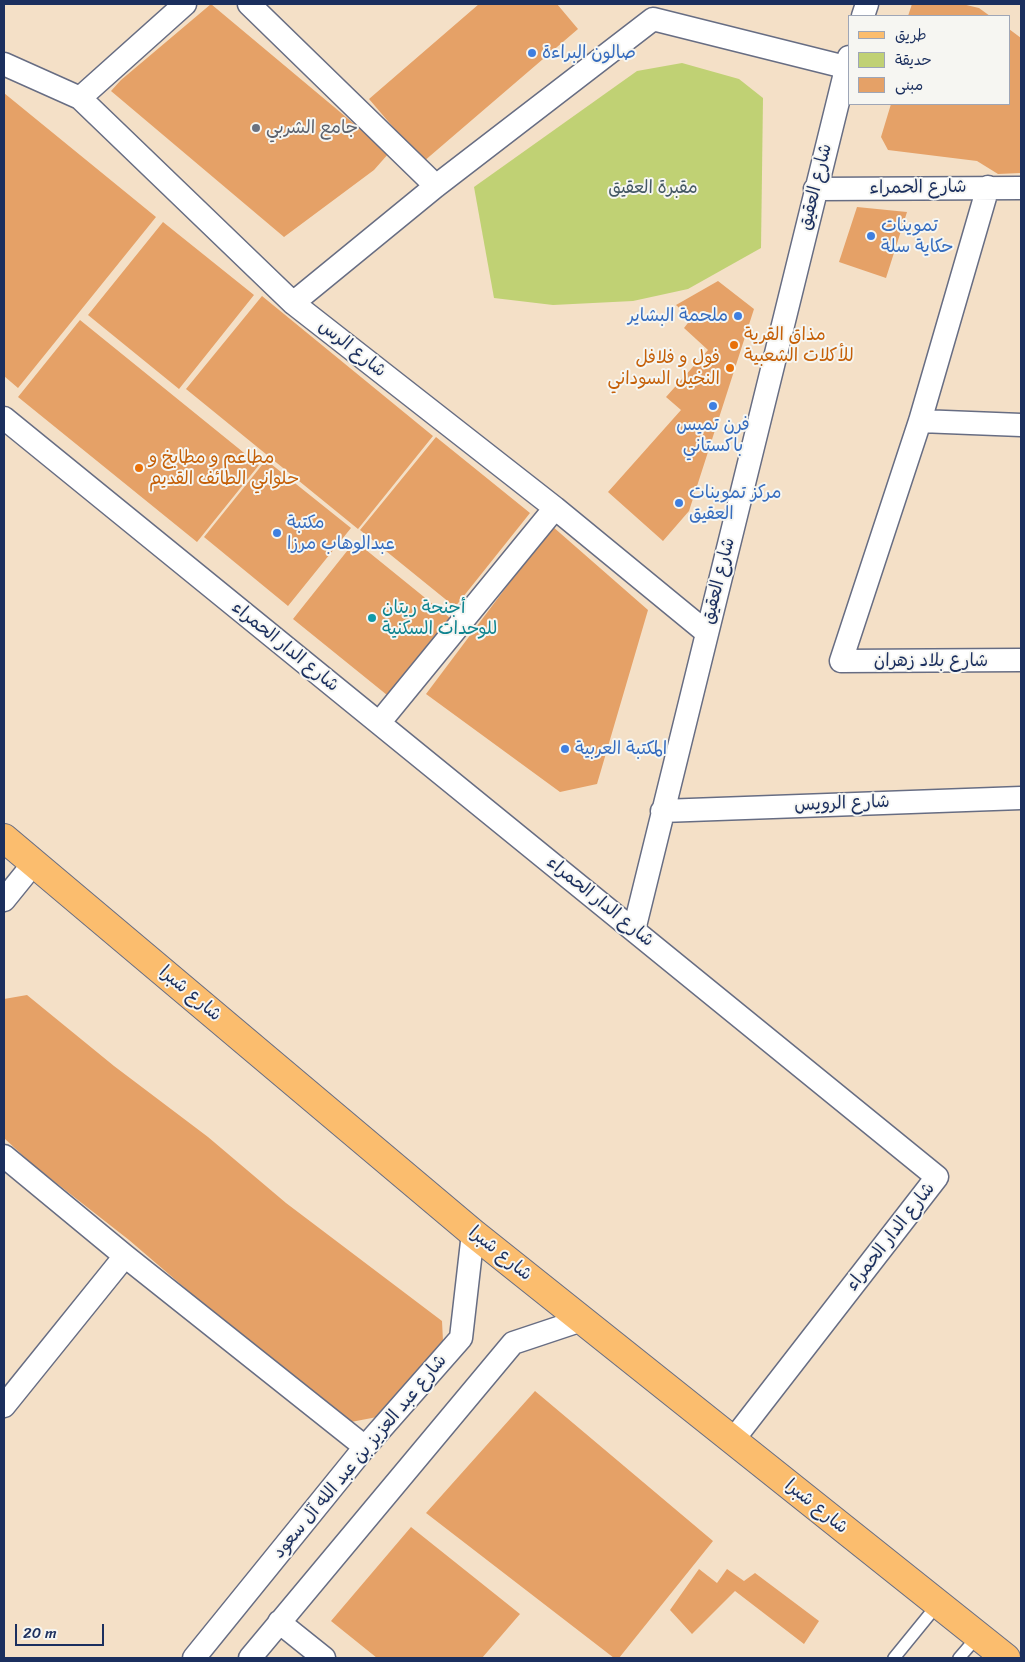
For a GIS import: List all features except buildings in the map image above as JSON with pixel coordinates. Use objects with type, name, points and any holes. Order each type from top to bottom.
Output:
[{"type":"main road","name":"شارع شبرا","points":[[4,838],[473,1234],[1006,1658]]},
{"type":"street","points":[[80,98],[185,4]]},
{"type":"street","points":[[249,4],[436,186]]},
{"type":"street","points":[[293,303],[654,11],[847,62]]},
{"type":"street","name":"شارع العقيق","points":[[634,930],[847,62]]},
{"type":"street","name":"شارع الرس","points":[[4,64],[80,98],[293,303],[555,508],[706,632]]},
{"type":"street","points":[[988,187],[920,421],[1021,426]]},
{"type":"street","name":"شارع الحمراء","points":[[815,189],[1021,188]]},
{"type":"street","name":"شارع الدار الحمراء","points":[[4,418],[937,1177],[733,1440]]},
{"type":"street","name":"شارع بلاد زهران","points":[[920,421],[841,661],[1021,660]]},
{"type":"street","points":[[379,723],[555,508]]},
{"type":"street","name":"شارع الرويس","points":[[662,811],[1021,798]]},
{"type":"street","points":[[4,900],[34,863]]},
{"type":"street","points":[[4,1156],[365,1447]]},
{"type":"street","name":"شارع عبد العزيز بن عبد الله آل سعود","points":[[194,1658],[365,1447],[461,1338],[473,1234]]},
{"type":"street","points":[[4,1406],[126,1256]]},
{"type":"street","points":[[250,1658],[513,1343],[582,1320]]},
{"type":"street","points":[[279,1622],[324,1658]]},
{"type":"lane","points":[[894,1658],[938,1604]]},
{"type":"lane","points":[[959,1658],[978,1636]]},
{"type":"green space","name":"مقبرة العقيق","points":[[682,63],[739,79],[763,98],[761,248],[688,289],[633,301],[553,305],[494,298],[474,187],[637,71]]},
{"type":"place","name":"صالون البراءة","points":[[532,53]]},
{"type":"place","name":"جامع الشربي","points":[[256,128]]},
{"type":"place","name":"تموينات حكاية سلة","points":[[871,236]]},
{"type":"place","name":"ملحمة البشاير","points":[[738,316]]},
{"type":"place","name":"مذاق القرية للأكلات الشعبية","points":[[734,345]]},
{"type":"place","name":"فول و فلافل النخيل السوداني","points":[[730,368]]},
{"type":"place","name":"فرن تميس باكستاني","points":[[713,406]]},
{"type":"place","name":"مطاعم و مطابخ و حلواني الطائف القديم","points":[[139,468]]},
{"type":"place","name":"مركز تموينات العقيق","points":[[679,503]]},
{"type":"place","name":"مكتبة عبدالوهاب مرزا","points":[[277,533]]},
{"type":"place","name":"أجنحة ريتان للوحدات السكنية","points":[[372,618]]},
{"type":"place","name":"المكتبة العربية","points":[[565,749]]}]
